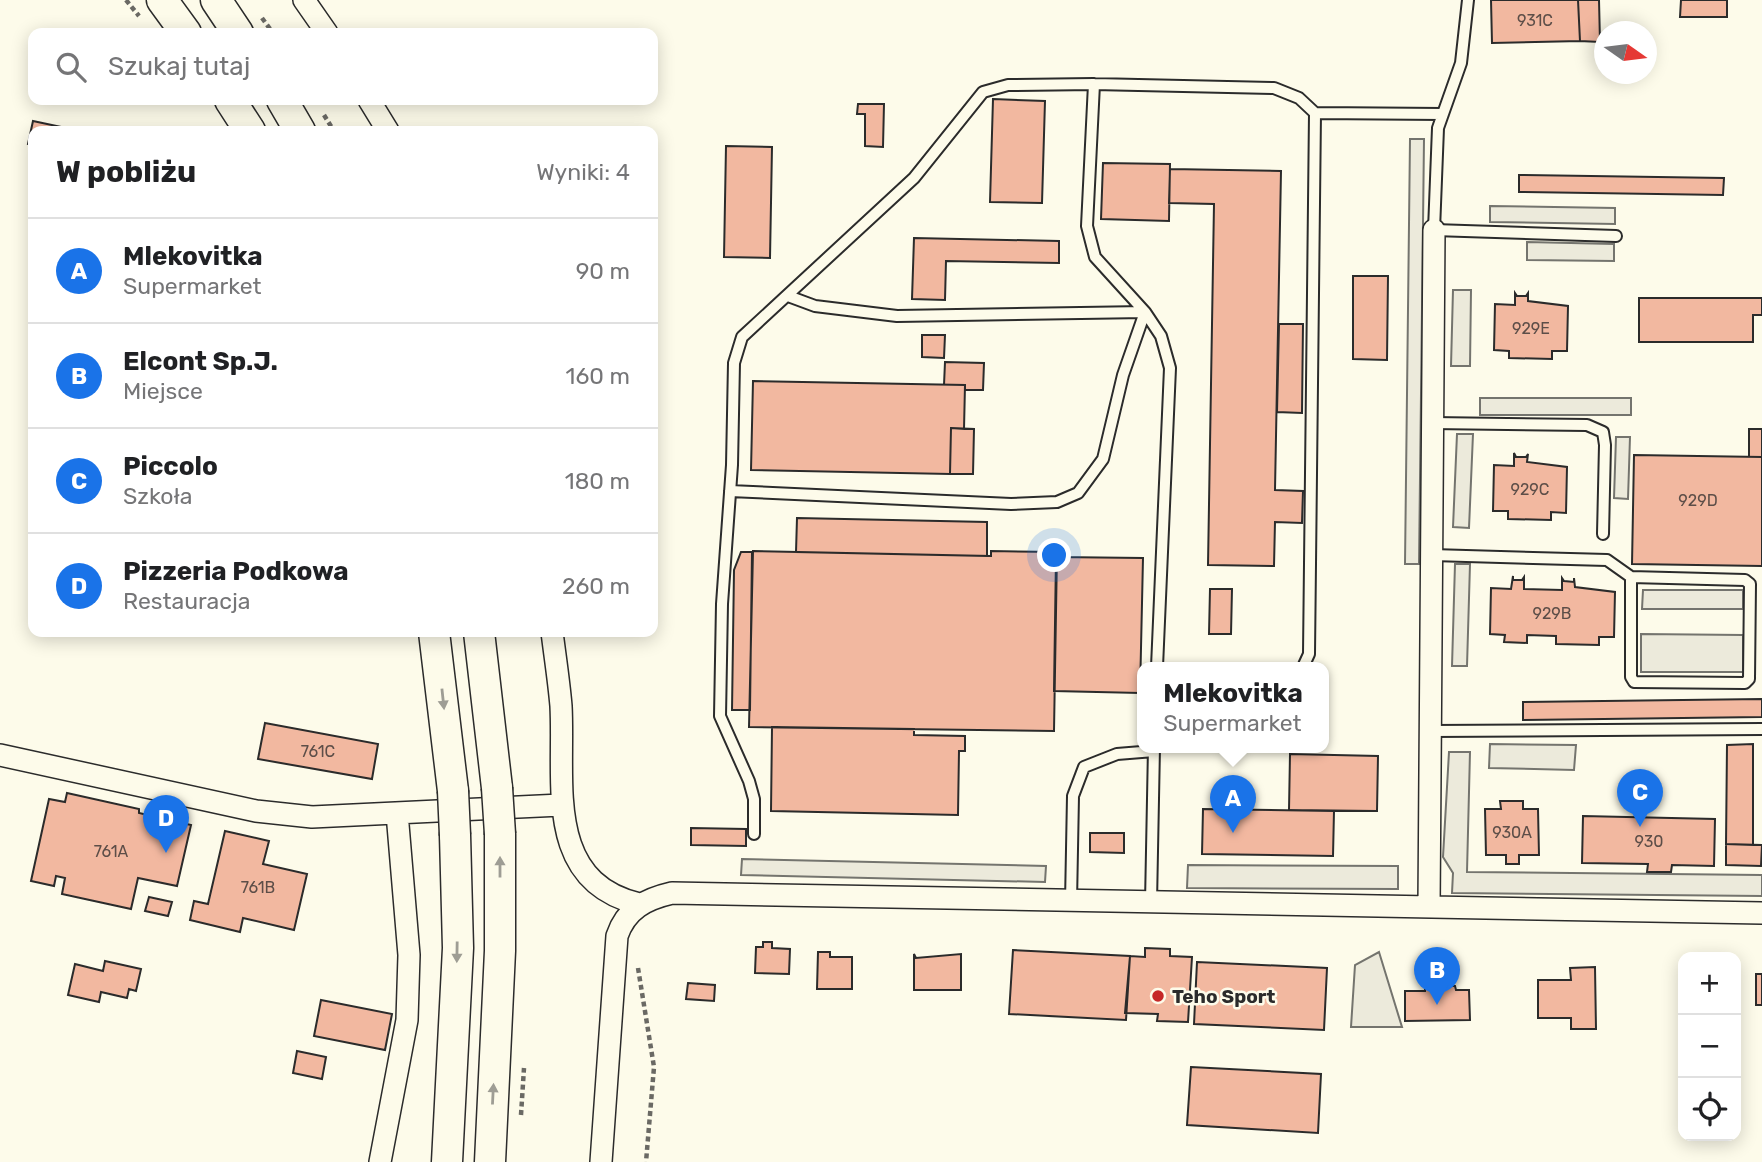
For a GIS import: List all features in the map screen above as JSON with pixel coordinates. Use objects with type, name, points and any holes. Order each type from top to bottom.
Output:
[{"type":"main road","points":[[162,0],[182,28]]},
{"type":"main road","points":[[216,0],[235,28]]},
{"type":"main road","points":[[233,105],[247,126]]},
{"type":"main road","points":[[285,105],[297,126]]},
{"type":"main road","points":[[436,637],[453,791],[458,948],[447,1162]]},
{"type":"main road","points":[[480,637],[500,834],[500,951],[489,1162]]},
{"type":"street","points":[[304,0],[324,28]]},
{"type":"street","points":[[372,105],[385,126]]},
{"type":"street","points":[[1429,907],[1434,230]]},
{"type":"street","points":[[553,637],[561,707],[561,805],[579,868],[615,898],[639,904]]},
{"type":"street","points":[[0,755],[256,811],[312,817],[561,805]]},
{"type":"street","points":[[380,1162],[407,1020],[409,955],[397,813]]},
{"type":"street","points":[[601,1162],[617,936],[621,925],[639,904],[672,893],[1762,913]]},
{"type":"lane","points":[[1468,0],[1461,63],[1438,128],[1434,230],[1616,236]]},
{"type":"lane","points":[[1094,84],[1087,226],[1095,257],[1145,312],[1161,336],[1170,368],[1157,662]]},
{"type":"lane","points":[[754,834],[754,799],[749,781],[720,716],[722,604],[730,491],[734,363],[742,337],[914,178],[983,92],[1008,85],[1273,88],[1298,98],[1315,113],[1443,114]]},
{"type":"lane","points":[[1305,662],[1309,654],[1315,113]]},
{"type":"lane","points":[[788,296],[815,306],[897,316],[1145,312]]},
{"type":"lane","points":[[730,491],[1011,504],[1057,502],[1078,493],[1103,459],[1123,375],[1145,312]]},
{"type":"lane","points":[[1432,424],[1587,425],[1603,432],[1603,534]]},
{"type":"lane","points":[[1432,555],[1607,561],[1631,577],[1745,580],[1750,584],[1749,679],[1745,683],[1634,682],[1631,677],[1631,577]]},
{"type":"lane","points":[[1430,731],[1762,729]]},
{"type":"lane","points":[[1071,902],[1073,796],[1084,767],[1116,754],[1137,751]]},
{"type":"lane","points":[[1152,903],[1154,753]]},
{"type":"path","points":[[637,960],[654,1067],[646,1162]]},
{"type":"shaded area","points":[[1410,139],[1424,139],[1419,564],[1405,564]]},
{"type":"shaded area","points":[[1490,206],[1615,208],[1615,224],[1490,222]]},
{"type":"shaded area","points":[[1527,242],[1614,244],[1614,261],[1527,260]]},
{"type":"shaded area","points":[[1453,290],[1471,290],[1470,366],[1451,366]]},
{"type":"shaded area","points":[[1480,398],[1631,398],[1631,415],[1480,415]]},
{"type":"shaded area","points":[[1457,434],[1473,434],[1469,528],[1453,527]]},
{"type":"shaded area","points":[[1616,437],[1630,437],[1628,499],[1614,498]]},
{"type":"shaded area","points":[[1455,564],[1470,564],[1467,666],[1452,666]]},
{"type":"shaded area","points":[[1643,590],[1743,590],[1743,609],[1642,609]]},
{"type":"shaded area","points":[[1641,634],[1743,635],[1743,672],[1641,672]]},
{"type":"shaded area","points":[[1490,744],[1576,745],[1574,770],[1489,768]]},
{"type":"shaded area","points":[[1449,752],[1470,752],[1467,872],[1762,875],[1762,896],[1452,893],[1453,873],[1443,857]]},
{"type":"shaded area","points":[[742,859],[1046,866],[1045,882],[741,875]]},
{"type":"shaded area","points":[[1188,865],[1398,866],[1398,889],[1187,888]]},
{"type":"shaded area","points":[[1379,952],[1402,1027],[1351,1027],[1355,965]]},
{"type":"building","points":[[1491,0],[1578,0],[1580,41],[1492,43]]},
{"type":"building","points":[[1578,0],[1599,0],[1600,21],[1594,21],[1594,42],[1580,41]]},
{"type":"building","points":[[1681,0],[1727,0],[1727,17],[1680,17]]},
{"type":"building","points":[[993,99],[1045,101],[1042,203],[990,202]]},
{"type":"building","points":[[858,104],[884,104],[883,147],[865,146],[865,114],[857,114]]},
{"type":"building","points":[[33,121],[56,126],[32,126]]},
{"type":"building","points":[[726,146],[772,147],[770,258],[724,257]]},
{"type":"building","points":[[1103,163],[1170,164],[1169,221],[1101,219]]},
{"type":"building","points":[[1170,169],[1281,171],[1275,490],[1303,491],[1302,523],[1275,522],[1274,566],[1208,565],[1214,204],[1169,203]]},
{"type":"building","points":[[1519,175],[1724,178],[1723,195],[1519,192]]},
{"type":"building","points":[[914,238],[1059,241],[1059,263],[946,261],[945,300],[912,299]]},
{"type":"building","points":[[1353,276],[1388,276],[1387,360],[1353,359]]},
{"type":"building","points":[[1515,293],[1517,296],[1526,296],[1528,293],[1528,301],[1568,306],[1567,351],[1552,351],[1552,359],[1509,358],[1509,351],[1494,350],[1495,304],[1515,305]]},
{"type":"building","points":[[1639,298],[1762,298],[1762,315],[1753,315],[1753,342],[1639,342]]},
{"type":"building","points":[[1279,324],[1303,324],[1302,413],[1277,412]]},
{"type":"building","points":[[922,335],[945,335],[944,358],[922,357]]},
{"type":"building","points":[[945,362],[984,363],[983,390],[965,390],[965,385],[944,385]]},
{"type":"building","points":[[753,381],[965,385],[964,429],[951,428],[950,474],[751,470]]},
{"type":"building","points":[[951,428],[974,429],[973,474],[950,474]]},
{"type":"building","points":[[1749,429],[1762,429],[1762,457],[1749,457]]},
{"type":"building","points":[[1514,453],[1516,457],[1526,457],[1528,454],[1527,462],[1567,467],[1566,513],[1551,512],[1551,520],[1508,519],[1508,511],[1493,511],[1494,465],[1514,466]]},
{"type":"building","points":[[1634,455],[1762,457],[1762,566],[1632,564]]},
{"type":"building","points":[[797,518],[987,522],[987,556],[796,552]]},
{"type":"building","points":[[753,551],[991,556],[991,551],[1057,552],[1054,731],[749,727]]},
{"type":"building","points":[[741,552],[752,552],[750,710],[732,710],[734,570]]},
{"type":"building","points":[[1056,557],[1143,558],[1141,662],[1137,662],[1137,693],[1054,691]]},
{"type":"building","points":[[1513,576],[1513,580],[1522,580],[1524,577],[1524,589],[1562,590],[1562,578],[1564,581],[1574,582],[1574,578],[1575,587],[1615,592],[1614,637],[1599,637],[1599,645],[1556,644],[1556,636],[1527,635],[1527,643],[1504,642],[1505,635],[1490,634],[1491,588],[1511,589]]},
{"type":"building","points":[[1210,589],[1232,589],[1231,634],[1209,634]]},
{"type":"building","points":[[1762,699],[1762,717],[1523,720],[1523,702]]},
{"type":"building","points":[[265,723],[378,744],[372,779],[258,759]]},
{"type":"building","points":[[772,727],[914,729],[914,735],[965,736],[965,751],[959,751],[958,815],[771,811]]},
{"type":"building","points":[[1753,744],[1753,845],[1726,844],[1727,745]]},
{"type":"building","points":[[1290,754],[1378,756],[1377,811],[1289,810]]},
{"type":"building","points":[[67,793],[139,809],[139,813],[191,825],[177,886],[138,878],[131,909],[62,894],[65,878],[56,876],[54,886],[31,881],[49,799],[65,802]]},
{"type":"building","points":[[1500,801],[1523,801],[1523,809],[1538,809],[1539,855],[1519,855],[1519,864],[1506,864],[1506,855],[1486,855],[1485,809],[1501,809]]},
{"type":"building","points":[[1203,809],[1334,811],[1333,856],[1202,854]]},
{"type":"building","points":[[1583,816],[1715,819],[1714,866],[1672,865],[1671,872],[1647,872],[1648,864],[1582,863]]},
{"type":"building","points":[[691,828],[746,829],[746,846],[691,845]]},
{"type":"building","points":[[225,831],[269,841],[263,864],[307,874],[294,930],[243,918],[240,932],[190,920],[194,901],[208,904]]},
{"type":"building","points":[[1090,833],[1124,833],[1124,853],[1090,852]]},
{"type":"building","points":[[1726,844],[1762,845],[1761,866],[1726,865]]},
{"type":"building","points":[[149,897],[172,902],[168,916],[145,911]]},
{"type":"building","points":[[763,942],[772,942],[772,948],[790,949],[789,974],[755,973],[756,947],[763,947]]},
{"type":"building","name":"Teho Sport","points":[[1145,948],[1170,949],[1170,956],[1192,957],[1188,1022],[1157,1021],[1158,1014],[1125,1013],[1130,956],[1145,957]]},
{"type":"building","points":[[1013,950],[1130,956],[1126,1020],[1009,1014]]},
{"type":"building","points":[[818,952],[830,952],[830,957],[852,957],[852,989],[817,989]]},
{"type":"building","points":[[914,954],[916,958],[961,954],[961,990],[914,990]]},
{"type":"building","points":[[105,961],[141,969],[136,991],[129,989],[127,998],[101,992],[99,1002],[68,995],[75,964],[103,971]]},
{"type":"building","points":[[1197,962],[1327,968],[1324,1030],[1194,1024]]},
{"type":"building","points":[[1595,967],[1596,1029],[1571,1029],[1571,1018],[1538,1018],[1538,980],[1571,980],[1570,968]]},
{"type":"building","points":[[1756,974],[1762,974],[1762,1005],[1756,1005]]},
{"type":"building","points":[[688,983],[715,985],[714,1001],[686,999]]},
{"type":"building","points":[[1425,986],[1455,986],[1456,990],[1469,990],[1470,1020],[1405,1021],[1405,991],[1425,991]]},
{"type":"building","points":[[321,1000],[392,1014],[385,1050],[314,1036]]},
{"type":"building","points":[[297,1051],[326,1057],[322,1079],[293,1073]]},
{"type":"building","points":[[1191,1067],[1321,1074],[1318,1133],[1187,1125]]},
{"type":"place","name":"Piccolo","points":[[1640,827]]},
{"type":"place","name":"Mlekovitka","points":[[1233,833]]},
{"type":"place","name":"Pizzeria Podkowa","points":[[166,853]]},
{"type":"place","name":"Teho Sport","points":[[1158,996]]},
{"type":"place","name":"Elcont Sp.J.","points":[[1437,1005]]}]
